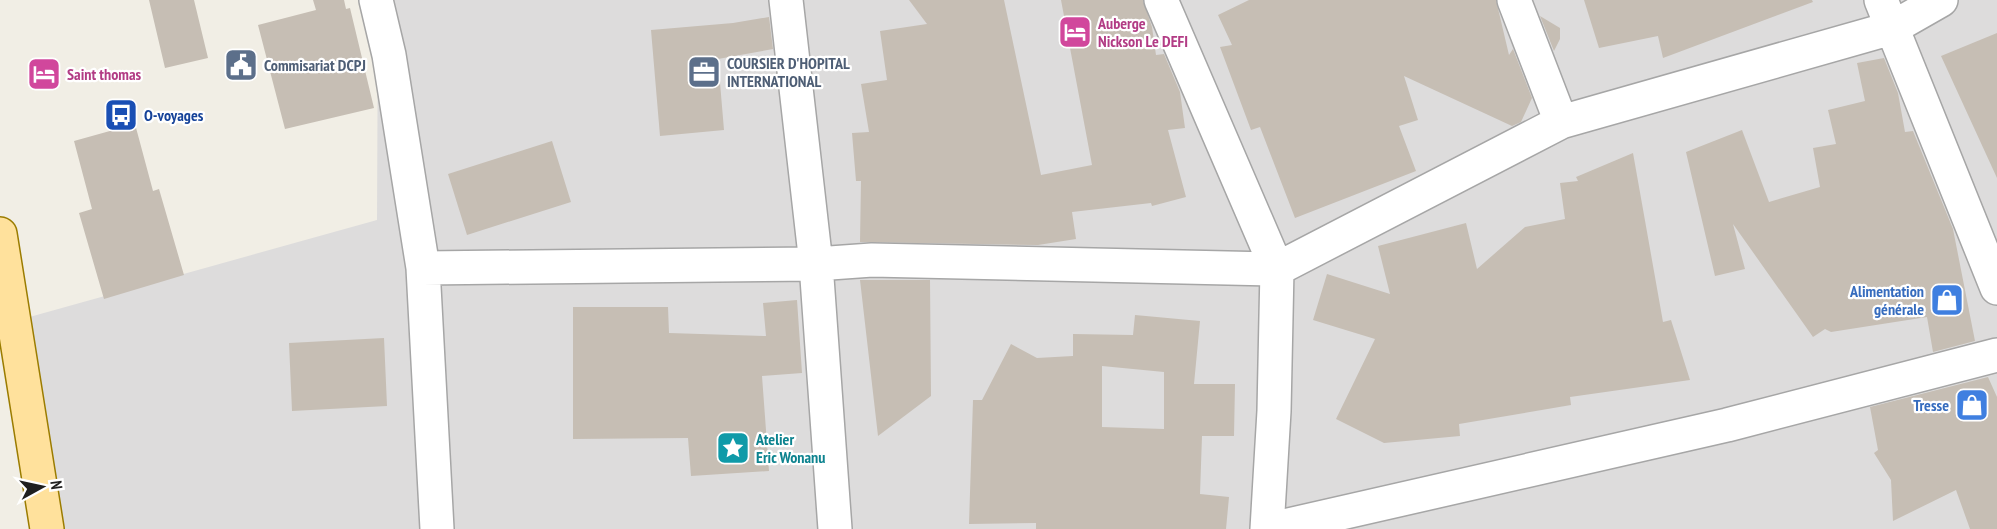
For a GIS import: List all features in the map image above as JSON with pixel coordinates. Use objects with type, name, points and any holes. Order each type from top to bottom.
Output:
[{"type":"main road","points":[[0,234],[47,529]]},
{"type":"street","points":[[376,0],[389,55],[423,268],[438,529]]},
{"type":"street","points":[[786,0],[816,264],[835,529]]},
{"type":"street","points":[[1161,0],[1277,269],[1269,529],[1727,425],[1997,355]]},
{"type":"street","points":[[1514,0],[1561,122]]},
{"type":"street","points":[[423,268],[816,264],[872,260],[1277,269],[1561,122],[1887,14],[1941,0]]},
{"type":"street","points":[[1887,14],[1997,288]]},
{"type":"shaded area","points":[[378,0],[1997,0],[1997,529],[65,529],[26,318],[377,220]]},
{"type":"building","points":[[149,0],[194,0],[208,58],[165,68]]},
{"type":"building","points":[[313,0],[344,0],[346,9],[350,8],[374,108],[285,129],[258,25],[316,10]]},
{"type":"building","points":[[909,0],[1004,0],[1041,175],[1092,165],[1061,0],[1143,0],[1152,27],[1156,55],[1164,54],[1180,92],[1185,128],[1168,130],[1186,197],[1152,206],[1151,203],[1072,212],[1076,239],[1038,245],[860,242],[861,181],[856,181],[852,133],[869,132],[861,84],[887,80],[880,31],[927,24]]},
{"type":"building","points":[[1249,0],[1496,0],[1509,55],[1513,49],[1532,98],[1521,122],[1512,126],[1404,76],[1418,120],[1399,126],[1416,171],[1295,218],[1260,127],[1251,130],[1220,47],[1232,45],[1218,15]]},
{"type":"building","points":[[1584,0],[1812,0],[1813,2],[1663,58],[1658,36],[1599,48]]},
{"type":"building","points":[[1540,16],[1560,28],[1560,39],[1554,51]]},
{"type":"building","points":[[769,17],[773,49],[718,59],[724,130],[660,136],[651,30],[733,23]]},
{"type":"building","points":[[1997,33],[1997,178],[1941,56]]},
{"type":"building","points":[[1884,58],[1898,93],[1905,132],[1913,131],[1953,229],[1975,341],[1933,352],[1927,317],[1831,332],[1825,329],[1813,337],[1733,224],[1745,269],[1715,276],[1686,152],[1742,130],[1769,202],[1820,187],[1813,148],[1836,144],[1828,110],[1865,101],[1857,63]]},
{"type":"building","points":[[135,124],[153,191],[159,189],[184,275],[104,299],[79,213],[92,209],[74,141]]},
{"type":"building","points":[[552,141],[571,202],[467,235],[448,174]]},
{"type":"building","points":[[1633,153],[1663,322],[1671,320],[1690,380],[1570,397],[1571,405],[1459,424],[1460,436],[1384,443],[1336,419],[1375,339],[1313,320],[1327,274],[1390,294],[1378,246],[1466,223],[1477,269],[1525,227],[1565,219],[1560,183],[1578,181],[1576,177]]},
{"type":"building","points":[[860,280],[930,280],[931,396],[878,436]]},
{"type":"building","points":[[797,300],[802,373],[762,376],[769,471],[691,476],[688,438],[573,439],[573,307],[668,307],[669,333],[766,336],[763,303]]},
{"type":"building","points":[[1135,315],[1200,321],[1194,384],[1235,384],[1234,436],[1202,436],[1200,494],[1229,497],[1226,529],[1036,529],[1036,523],[969,524],[973,400],[982,400],[1011,344],[1037,358],[1073,356],[1073,334],[1133,335]],"holes":[[[1102,366],[1164,372],[1164,429],[1102,427]]]},
{"type":"building","points":[[384,338],[387,406],[292,411],[289,343]]},
{"type":"building","points":[[1988,377],[1997,397],[1997,529],[1970,529],[1956,490],[1893,521],[1891,480],[1874,453],[1878,450],[1870,407]]},
{"type":"place","name":"Auberge Nickson Le DEFI","points":[[1075,32]]},
{"type":"place","name":"Commisariat DCPJ","points":[[241,65]]},
{"type":"place","name":"COURSIER D'HOPITAL INTERNATIONAL","points":[[704,72]]},
{"type":"place","name":"Saint thomas","points":[[44,74]]},
{"type":"place","name":"O-voyages","points":[[121,115]]},
{"type":"place","name":"Alimentation générale","points":[[1947,300]]},
{"type":"place","name":"Tresse","points":[[1972,405]]},
{"type":"place","name":"Atelier Eric Wonanu","points":[[733,448]]}]
